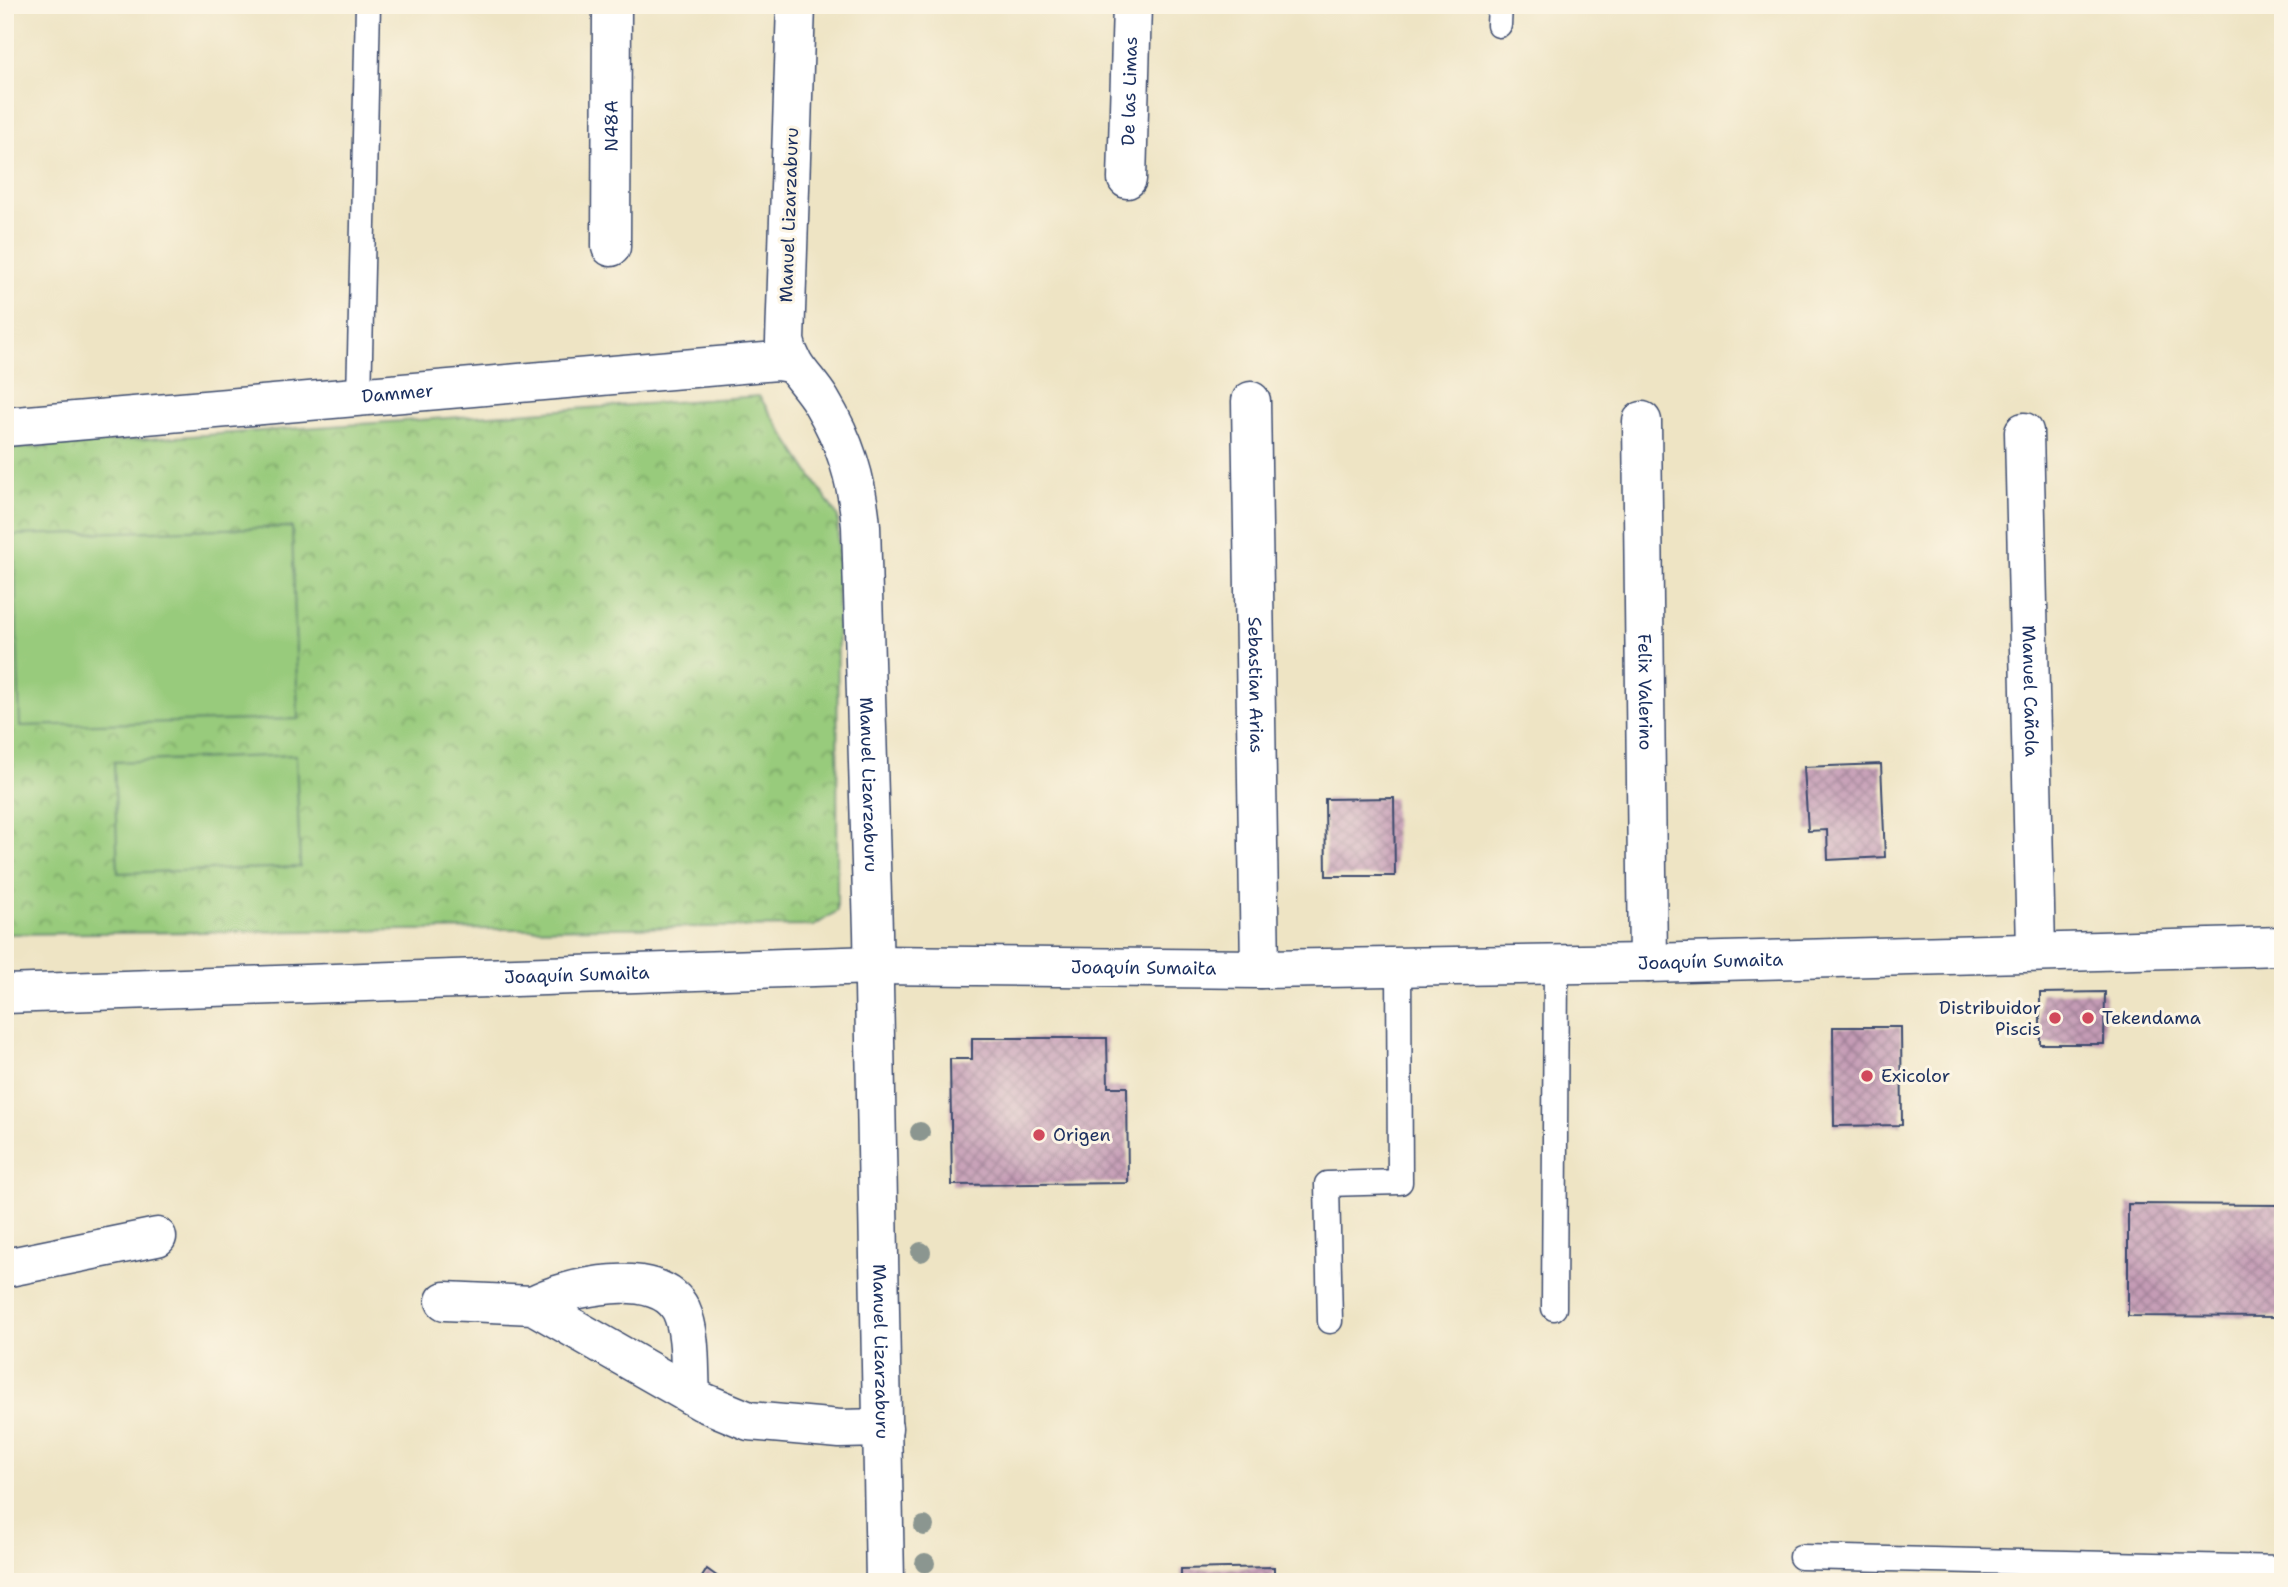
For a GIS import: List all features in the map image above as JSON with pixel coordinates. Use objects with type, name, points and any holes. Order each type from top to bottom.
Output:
[{"type":"street","name":"N48A","points":[[611,247],[612,5]]},
{"type":"street","name":"Manuel Lizarzaburu","points":[[796,5],[785,341],[790,363],[819,399],[835,427],[849,458],[858,490],[874,965],[885,1582]]},
{"type":"street","name":"De las Limas","points":[[1127,179],[1132,5]]},
{"type":"street","name":"Dammer","points":[[5,427],[790,363]]},
{"type":"street","name":"Sebastian Arias","points":[[1251,401],[1260,970]]},
{"type":"street","name":"Felix Valerino","points":[[1642,421],[1648,963]]},
{"type":"street","name":"Manuel Cañola","points":[[2024,432],[2036,950]]},
{"type":"street","name":"Joaquín Sumaita","points":[[5,994],[874,965],[1260,970],[1648,963],[2036,950],[2283,946]]},
{"type":"street","points":[[5,1268],[157,1237]]},
{"type":"street","points":[[533,1305],[561,1292],[641,1284],[673,1299],[686,1324],[691,1395]]},
{"type":"street","points":[[445,1301],[533,1305],[724,1413],[749,1421],[840,1429],[883,1428]]},
{"type":"lane","points":[[359,399],[368,5]]},
{"type":"lane","points":[[1553,1308],[1556,965]]},
{"type":"lane","points":[[1330,1321],[1327,1184],[1400,1182],[1399,967]]},
{"type":"lane","points":[[1801,1557],[2283,1568]]},
{"type":"green space","points":[[759,396],[838,517],[837,911],[814,926],[5,934],[5,449]]},
{"type":"green space","points":[[292,527],[298,719],[20,726],[14,535]]},
{"type":"green space","points":[[296,755],[300,867],[118,873],[114,762]]},
{"type":"building","points":[[1881,764],[1885,857],[1828,860],[1827,830],[1808,831],[1804,767]]},
{"type":"building","points":[[1394,798],[1395,876],[1326,876],[1325,799]]},
{"type":"building","points":[[2105,992],[2104,1044],[2040,1044],[2040,993]]},
{"type":"building","name":"Exicolor","points":[[1833,1027],[1901,1027],[1902,1125],[1834,1126]]},
{"type":"building","name":"Origen","points":[[972,1038],[1107,1038],[1108,1087],[1127,1087],[1128,1183],[952,1185],[950,1059],[972,1059]]},
{"type":"building","points":[[2128,1204],[2279,1205],[2279,1317],[2128,1316]]},
{"type":"building","points":[[1274,1567],[1274,1582],[1181,1582],[1181,1569]]},
{"type":"building","points":[[707,1569],[725,1582],[699,1582]]},
{"type":"place","name":"Distribuidor Piscis","points":[[2055,1018]]},
{"type":"place","name":"Tekendama","points":[[2088,1018]]},
{"type":"place","name":"Exicolor","points":[[1867,1076]]},
{"type":"place","name":"Origen","points":[[1039,1135]]}]
